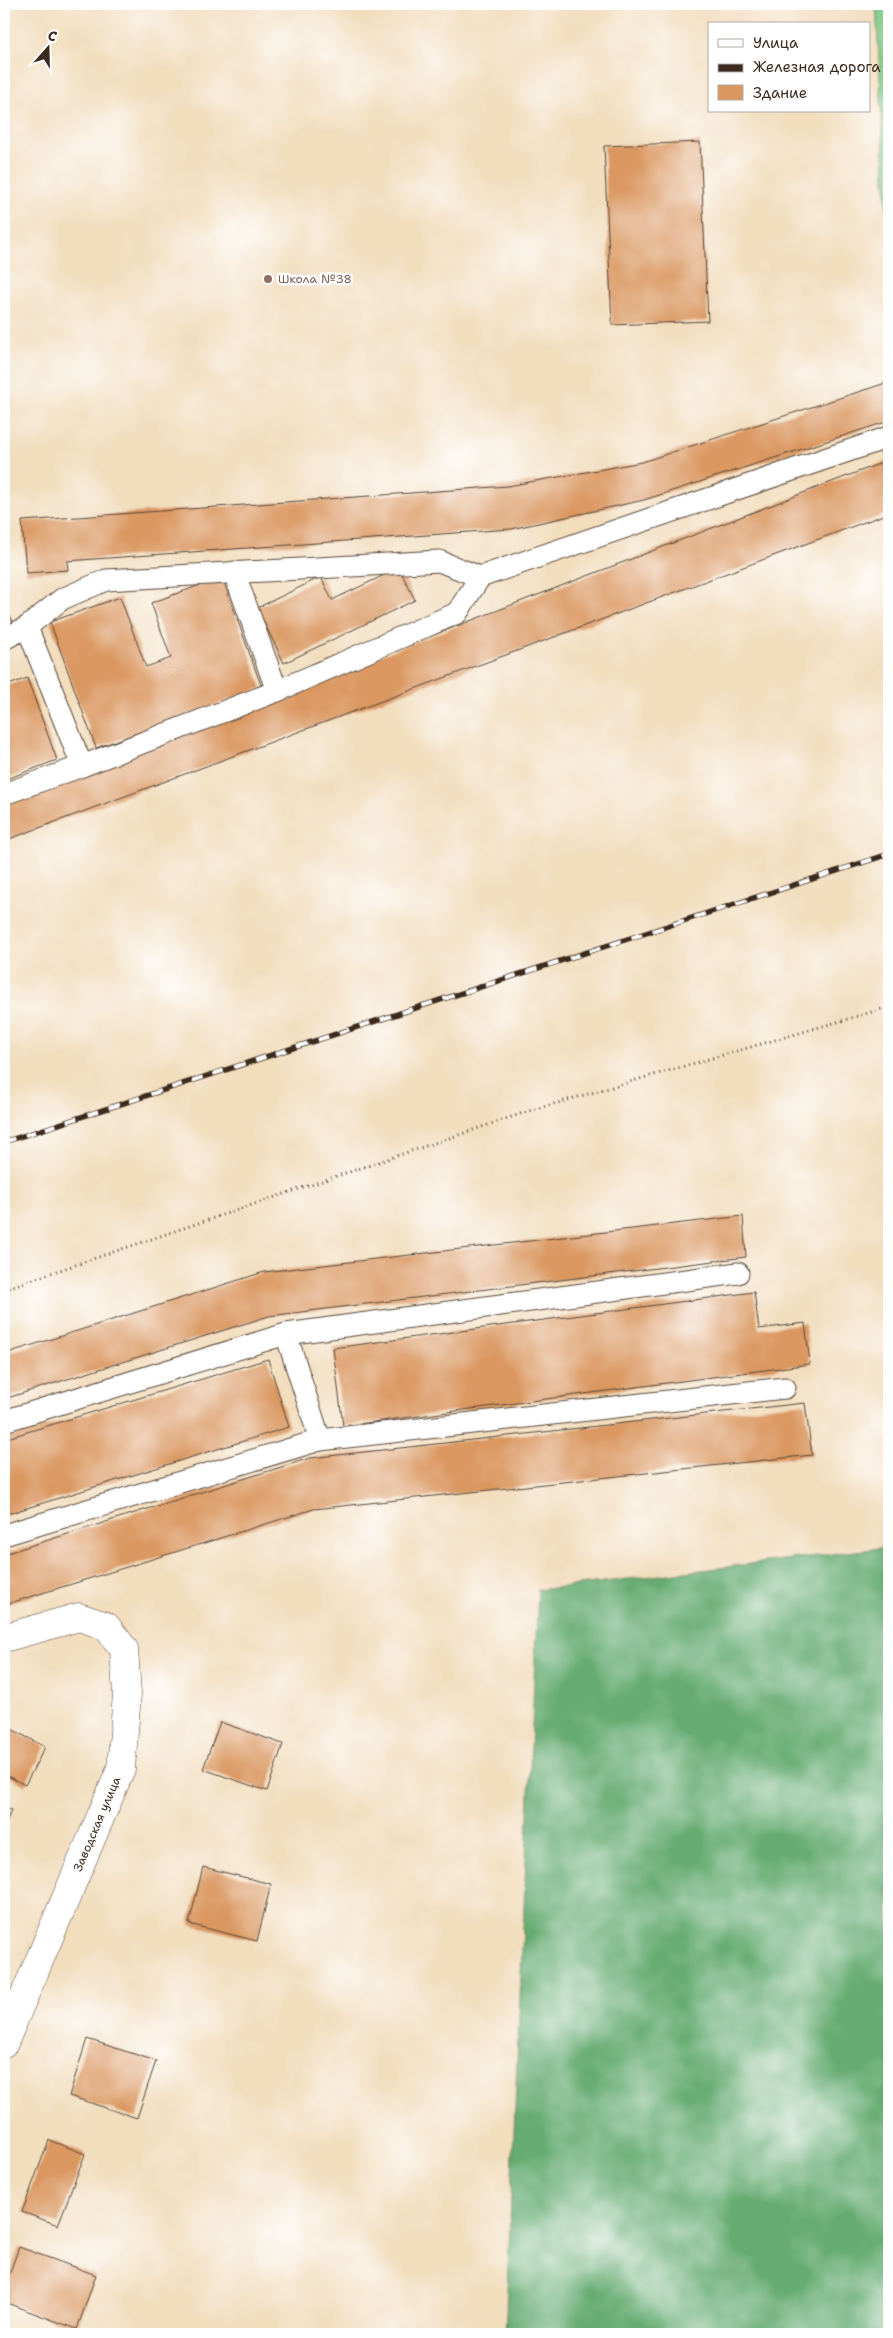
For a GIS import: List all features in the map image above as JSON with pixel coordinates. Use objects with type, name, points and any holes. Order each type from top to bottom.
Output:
[{"type":"street","name":"Заводская улица","points":[[4,1638],[79,1617],[106,1626],[124,1649],[127,1694],[121,1769],[4,2043]]},
{"type":"lane","points":[[4,794],[277,691],[458,613],[480,577],[889,437]]},
{"type":"lane","points":[[4,639],[27,627],[62,599],[106,580],[439,560],[480,577]]},
{"type":"lane","points":[[234,572],[277,691]]},
{"type":"lane","points":[[27,627],[82,766]]},
{"type":"lane","points":[[4,1421],[286,1334],[738,1273]]},
{"type":"lane","points":[[286,1334],[320,1440]]},
{"type":"lane","points":[[4,1535],[320,1440],[785,1388]]},
{"type":"path","points":[[4,1289],[529,1111],[889,1007]]},
{"type":"green space","points":[[876,4],[889,4],[889,253]]},
{"type":"green space","points":[[889,1547],[889,2334],[505,2334],[538,1590]]},
{"type":"building","points":[[700,142],[708,321],[612,325],[604,146]]},
{"type":"building","points":[[889,382],[889,421],[644,500],[511,529],[67,561],[68,570],[26,573],[22,521],[508,486],[642,462]]},
{"type":"building","points":[[889,460],[889,513],[4,841],[4,800]]},
{"type":"building","points":[[399,568],[415,600],[284,663],[257,608],[321,577],[332,600]]},
{"type":"building","points":[[222,577],[262,688],[96,748],[50,622],[120,597],[146,667],[171,658],[151,603]]},
{"type":"building","points":[[4,603],[13,622],[4,626]]},
{"type":"building","points":[[27,678],[57,760],[4,780],[4,687]]},
{"type":"building","points":[[743,1216],[746,1257],[269,1316],[4,1399],[4,1354],[264,1272]]},
{"type":"building","points":[[754,1292],[759,1329],[805,1323],[810,1364],[343,1426],[333,1348]]},
{"type":"building","points":[[268,1359],[289,1427],[4,1515],[4,1439]]},
{"type":"building","points":[[805,1403],[812,1455],[314,1509],[4,1605],[4,1554],[310,1458]]},
{"type":"building","points":[[220,1722],[283,1744],[267,1791],[203,1769]]},
{"type":"building","points":[[4,1725],[45,1747],[25,1785],[4,1774]]},
{"type":"building","points":[[4,1807],[11,1810],[4,1829]]},
{"type":"building","points":[[203,1867],[271,1884],[257,1941],[189,1924]]},
{"type":"building","points":[[87,2039],[156,2061],[137,2118],[69,2096]]},
{"type":"building","points":[[49,2140],[85,2154],[58,2225],[22,2212]]},
{"type":"building","points":[[19,2247],[96,2275],[77,2329],[4,2302],[4,2289]]},
{"type":"railway","points":[[4,1142],[889,854]]},
{"type":"place","name":"Школа №38","points":[[268,279]]}]
